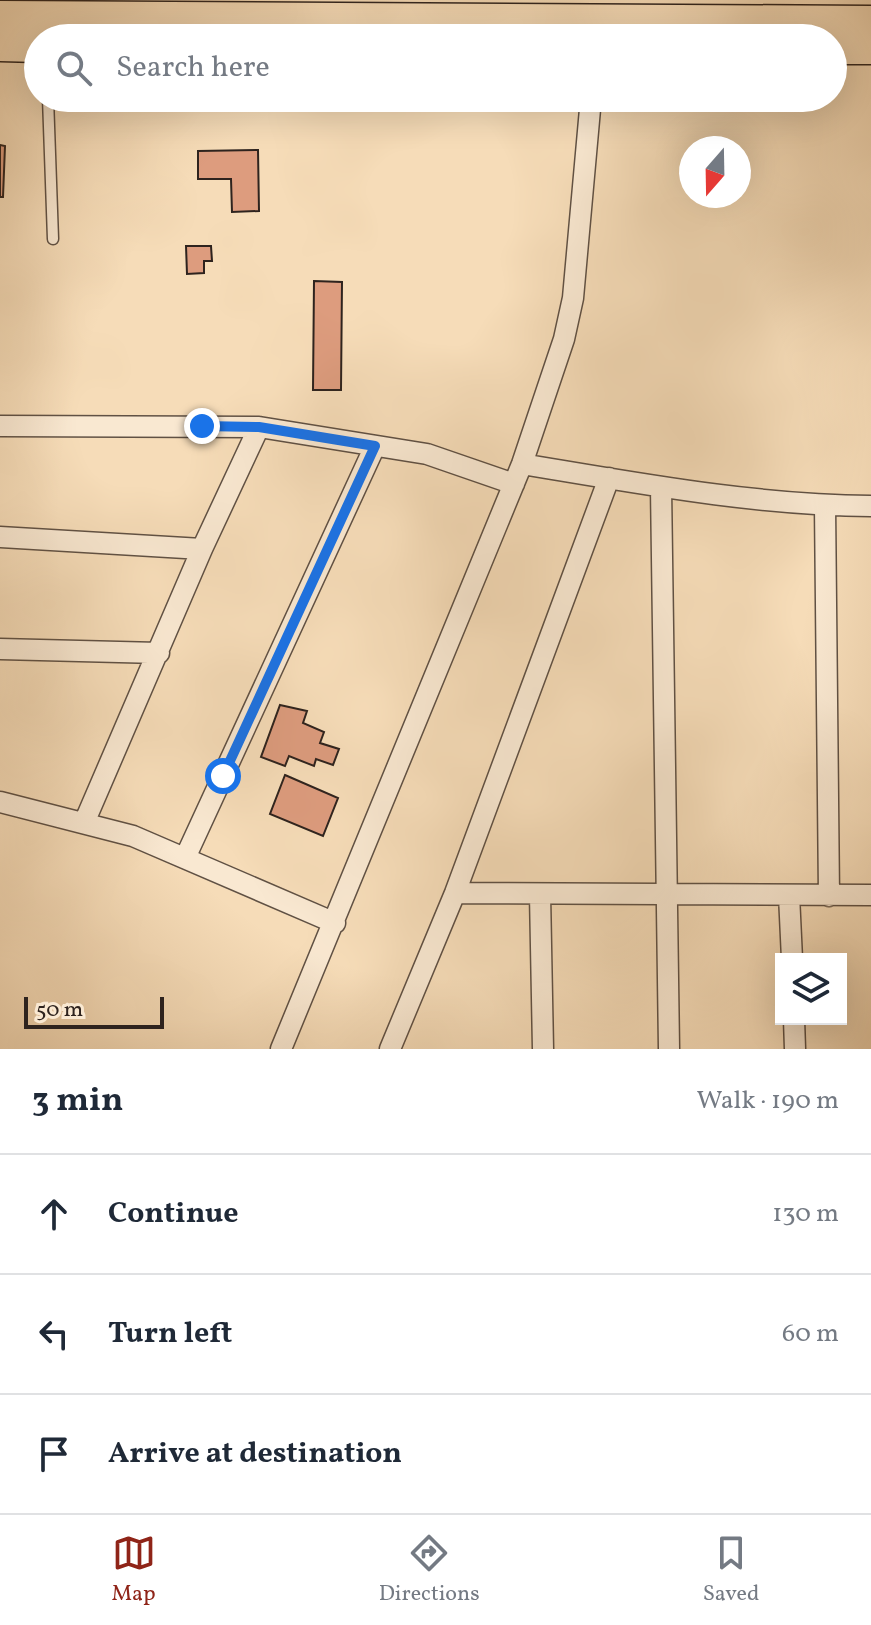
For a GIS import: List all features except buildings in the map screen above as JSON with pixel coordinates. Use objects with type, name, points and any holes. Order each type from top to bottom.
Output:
[{"type":"main road","points":[[197,24],[304,10],[770,11],[871,22]]},
{"type":"main road","points":[[5,20],[86,24]]},
{"type":"main road","points":[[5,20],[24,35]]},
{"type":"main road","points":[[847,48],[871,48]]},
{"type":"street","points":[[281,1049],[522,464],[571,316],[590,112]]},
{"type":"street","points":[[0,426],[259,427],[427,454],[514,484]]},
{"type":"street","points":[[84,823],[202,549],[259,427]]},
{"type":"street","points":[[185,858],[375,446]]},
{"type":"street","points":[[522,464],[661,487],[825,506],[871,506]]},
{"type":"street","points":[[390,1049],[455,893],[609,478]]},
{"type":"street","points":[[661,487],[664,894],[669,1049]]},
{"type":"street","points":[[825,506],[829,896]]},
{"type":"street","points":[[0,537],[202,549]]},
{"type":"street","points":[[0,649],[159,653]]},
{"type":"street","points":[[0,802],[133,836],[335,923]]},
{"type":"street","points":[[455,893],[871,895]]},
{"type":"street","points":[[540,894],[543,1049]]},
{"type":"street","points":[[789,895],[792,953]]},
{"type":"street","points":[[794,1025],[795,1049]]},
{"type":"lane","points":[[48,112],[53,239]]},
{"type":"route","points":[[202,426],[259,427],[375,446],[223,776]]}]
